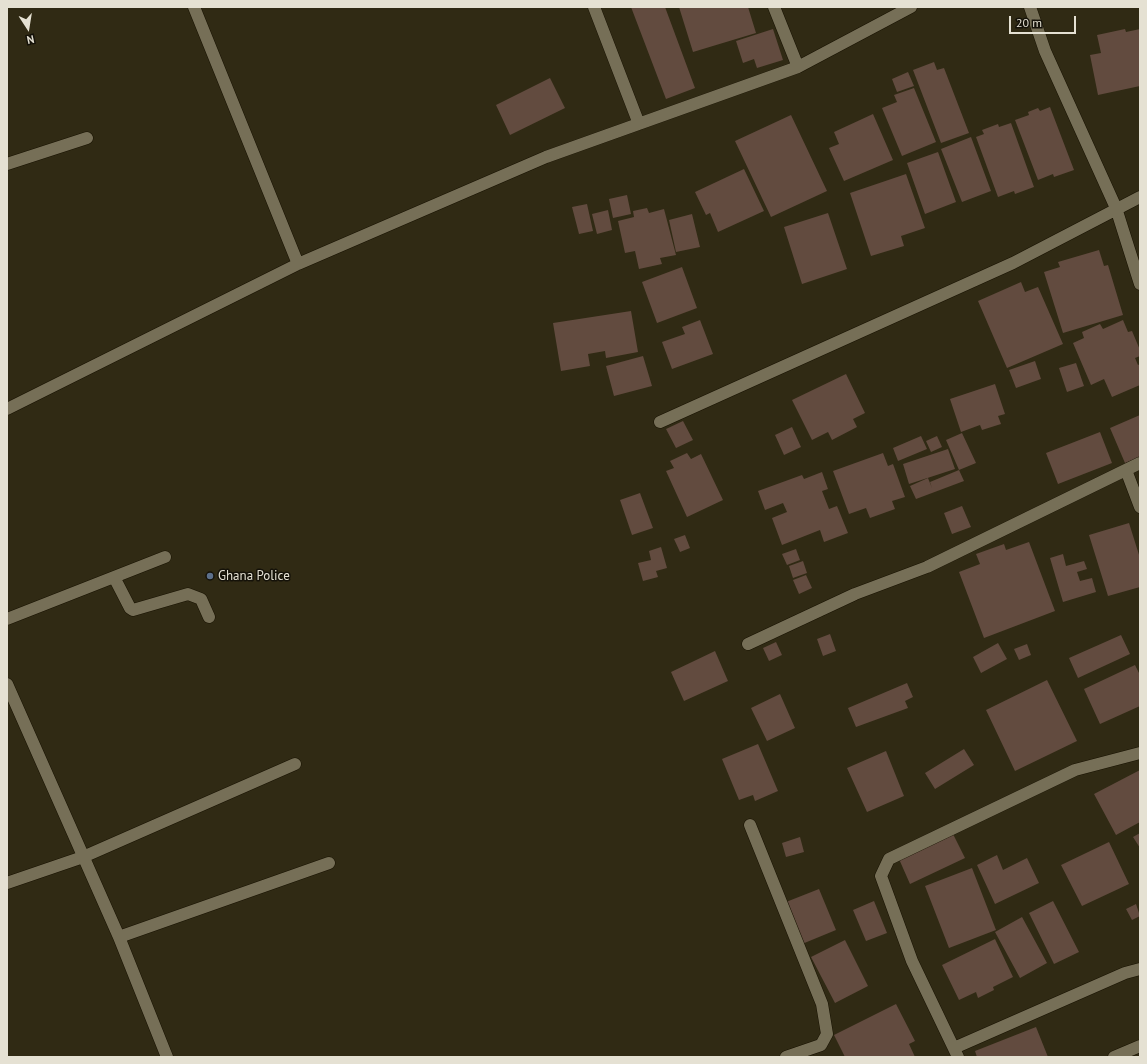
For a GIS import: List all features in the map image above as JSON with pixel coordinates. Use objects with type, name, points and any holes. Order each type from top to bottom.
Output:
[{"type":"street","points":[[194,7],[298,264]]},
{"type":"street","points":[[594,7],[639,124]]},
{"type":"street","points":[[774,7],[798,67]]},
{"type":"street","points":[[7,409],[298,264],[546,157],[798,67],[911,7]]},
{"type":"street","points":[[1030,7],[1045,51],[1116,208],[1140,284]]},
{"type":"street","points":[[7,164],[87,138]]},
{"type":"street","points":[[660,422],[1013,263],[1116,208],[1140,197]]},
{"type":"street","points":[[748,644],[855,594],[927,567],[1140,463]]},
{"type":"street","points":[[1126,470],[1140,507]]},
{"type":"street","points":[[7,619],[165,557]]},
{"type":"street","points":[[114,577],[130,608],[133,610],[188,594],[201,599],[209,617]]},
{"type":"street","points":[[7,684],[119,937],[167,1057]]},
{"type":"street","points":[[1140,753],[1074,770],[890,859],[881,876],[912,961],[956,1052],[1125,973],[1140,969]]},
{"type":"street","points":[[7,883],[83,857],[295,764]]},
{"type":"street","points":[[750,825],[822,1004],[826,1034],[821,1044],[786,1057]]},
{"type":"street","points":[[119,937],[329,863]]},
{"type":"street","points":[[1114,1057],[1140,1046]]},
{"type":"building","points":[[631,7],[665,7],[695,88],[666,99]]},
{"type":"building","points":[[679,7],[748,7],[756,33],[693,52]]},
{"type":"building","points":[[773,29],[783,60],[757,68],[754,59],[743,63],[736,41]]},
{"type":"building","points":[[1125,29],[1126,32],[1140,29],[1140,86],[1098,95],[1090,55],[1101,53],[1097,35]]},
{"type":"building","points":[[934,62],[937,70],[944,68],[969,133],[941,143],[913,70]]},
{"type":"building","points":[[908,72],[914,86],[897,92],[892,79]]},
{"type":"building","points":[[550,78],[565,108],[510,135],[496,105]]},
{"type":"building","points":[[914,88],[936,142],[902,156],[882,108],[897,102],[894,95]]},
{"type":"building","points":[[1050,107],[1074,170],[1054,177],[1053,174],[1038,180],[1015,120],[1029,115],[1028,112],[1038,108],[1040,111]]},
{"type":"building","points":[[873,114],[893,160],[844,181],[829,148],[839,144],[834,132]]},
{"type":"building","points":[[791,115],[827,191],[771,217],[735,141]]},
{"type":"building","points":[[1011,123],[1034,187],[1015,194],[1014,191],[998,197],[976,137],[984,134],[982,130],[998,124],[999,127]]},
{"type":"building","points":[[971,137],[991,191],[962,202],[941,149]]},
{"type":"building","points":[[938,152],[956,202],[925,214],[907,163]]},
{"type":"building","points":[[744,169],[764,211],[718,232],[710,213],[706,215],[695,192]]},
{"type":"building","points":[[906,174],[925,228],[901,236],[904,246],[871,256],[850,193]]},
{"type":"building","points":[[627,195],[631,214],[613,218],[609,199]]},
{"type":"building","points":[[587,204],[593,231],[579,234],[572,207]]},
{"type":"building","points":[[647,208],[649,213],[664,209],[676,255],[660,258],[662,264],[639,269],[635,251],[625,253],[618,221],[634,217],[633,211]]},
{"type":"building","points":[[608,210],[612,230],[597,234],[592,214]]},
{"type":"building","points":[[828,213],[847,269],[802,284],[784,227]]},
{"type":"building","points":[[692,214],[700,247],[676,252],[669,220]]},
{"type":"building","points":[[1099,250],[1104,266],[1108,265],[1123,315],[1063,333],[1044,272],[1060,267],[1058,262]]},
{"type":"building","points":[[682,267],[697,308],[657,323],[642,282]]},
{"type":"building","points":[[1021,282],[1025,292],[1038,287],[1063,344],[1007,368],[978,301]]},
{"type":"building","points":[[631,311],[638,352],[606,358],[605,351],[588,354],[590,366],[561,371],[553,323]]},
{"type":"building","points":[[700,320],[713,354],[672,369],[662,342],[685,334],[682,327]]},
{"type":"building","points":[[1123,320],[1128,332],[1132,331],[1140,350],[1140,356],[1135,358],[1138,365],[1140,364],[1140,385],[1112,397],[1104,379],[1091,385],[1073,343],[1084,338],[1082,332],[1100,324],[1103,329]]},
{"type":"building","points":[[643,356],[652,386],[614,396],[606,366]]},
{"type":"building","points":[[1035,361],[1041,379],[1016,388],[1009,370]]},
{"type":"building","points":[[1076,363],[1084,386],[1067,392],[1059,368]]},
{"type":"building","points":[[846,374],[865,413],[853,419],[857,427],[832,440],[828,432],[812,440],[792,400]]},
{"type":"building","points":[[995,384],[1005,414],[998,416],[1001,424],[982,430],[980,425],[961,432],[950,399]]},
{"type":"building","points":[[1140,415],[1140,457],[1125,463],[1110,428]]},
{"type":"building","points":[[683,421],[693,440],[676,448],[666,429]]},
{"type":"building","points":[[792,427],[801,447],[784,455],[775,435]]},
{"type":"building","points":[[1100,432],[1112,463],[1058,484],[1046,453]]},
{"type":"building","points":[[962,433],[976,463],[959,470],[946,440]]},
{"type":"building","points":[[921,436],[927,449],[898,461],[893,448]]},
{"type":"building","points":[[937,436],[942,447],[931,452],[926,441]]},
{"type":"building","points":[[948,449],[955,469],[909,484],[903,464]]},
{"type":"building","points":[[687,453],[691,459],[701,454],[723,500],[687,517],[666,471],[674,468],[670,461]]},
{"type":"building","points":[[883,453],[888,466],[893,464],[905,497],[892,501],[895,509],[870,518],[866,508],[849,514],[833,471]]},
{"type":"building","points":[[959,470],[964,481],[916,499],[910,486],[928,478],[932,488],[930,482]]},
{"type":"building","points":[[822,472],[828,489],[822,491],[829,509],[837,506],[848,533],[824,542],[820,530],[782,545],[772,518],[787,512],[783,503],[765,510],[758,491],[802,475],[804,479]]},
{"type":"building","points":[[640,493],[653,528],[632,535],[620,500]]},
{"type":"building","points":[[962,506],[971,527],[952,534],[944,513]]},
{"type":"building","points":[[1129,523],[1140,558],[1140,587],[1108,596],[1089,535]]},
{"type":"building","points":[[685,535],[690,548],[680,552],[674,539]]},
{"type":"building","points":[[1029,542],[1055,611],[984,638],[959,572],[980,564],[976,554],[1004,544],[1006,550]]},
{"type":"building","points":[[661,547],[667,568],[656,571],[658,577],[643,581],[638,563],[651,560],[649,551]]},
{"type":"building","points":[[796,549],[800,560],[787,565],[782,554]]},
{"type":"building","points":[[1063,554],[1066,566],[1084,561],[1087,569],[1077,572],[1080,581],[1092,578],[1096,592],[1063,602],[1050,558]]},
{"type":"building","points":[[803,561],[807,573],[793,578],[789,566]]},
{"type":"building","points":[[806,575],[812,588],[799,594],[793,580]]},
{"type":"building","points":[[830,634],[836,651],[823,656],[817,639]]},
{"type":"building","points":[[1121,635],[1130,654],[1078,678],[1069,658]]},
{"type":"building","points":[[776,642],[782,655],[769,661],[763,648]]},
{"type":"building","points":[[998,643],[1007,659],[981,673],[973,657]]},
{"type":"building","points":[[1027,644],[1031,655],[1019,660],[1014,649]]},
{"type":"building","points":[[715,651],[728,681],[684,701],[671,672]]},
{"type":"building","points":[[1135,665],[1140,675],[1140,706],[1100,724],[1084,689]]},
{"type":"building","points":[[1047,680],[1077,741],[1015,771],[986,710]]},
{"type":"building","points":[[907,683],[913,697],[905,701],[908,708],[856,727],[848,708]]},
{"type":"building","points":[[780,694],[795,728],[767,741],[751,708]]},
{"type":"building","points":[[758,744],[778,791],[755,801],[753,795],[739,800],[722,759]]},
{"type":"building","points":[[964,749],[974,765],[935,789],[925,773]]},
{"type":"building","points":[[886,751],[904,796],[867,812],[847,768]]},
{"type":"building","points":[[1140,770],[1140,822],[1116,835],[1094,794]]},
{"type":"building","points":[[1140,833],[1140,848],[1133,837]]},
{"type":"building","points":[[953,834],[965,858],[910,884],[899,859]]},
{"type":"building","points":[[800,837],[804,852],[786,857],[782,843]]},
{"type":"building","points":[[1109,842],[1129,884],[1082,906],[1061,865]]},
{"type":"building","points":[[997,855],[1003,870],[1027,858],[1039,883],[995,904],[977,865]]},
{"type":"building","points":[[972,868],[996,930],[949,948],[925,886]]},
{"type":"building","points":[[819,889],[836,930],[802,944],[786,902]]},
{"type":"building","points":[[874,901],[887,933],[866,941],[853,910]]},
{"type":"building","points":[[1053,901],[1079,952],[1054,964],[1029,913]]},
{"type":"building","points":[[1136,904],[1140,916],[1132,920],[1126,909]]},
{"type":"building","points":[[1022,917],[1047,963],[1020,978],[995,932]]},
{"type":"building","points":[[995,939],[1013,977],[993,987],[994,990],[978,998],[976,992],[959,1000],[942,965]]},
{"type":"building","points":[[845,940],[868,986],[835,1003],[811,957]]},
{"type":"building","points":[[896,1004],[915,1041],[909,1044],[915,1057],[845,1057],[834,1035]]},
{"type":"building","points":[[1036,1027],[1048,1057],[977,1057],[975,1051]]},
{"type":"place","name":"Ghana Police","points":[[210,576]]}]
